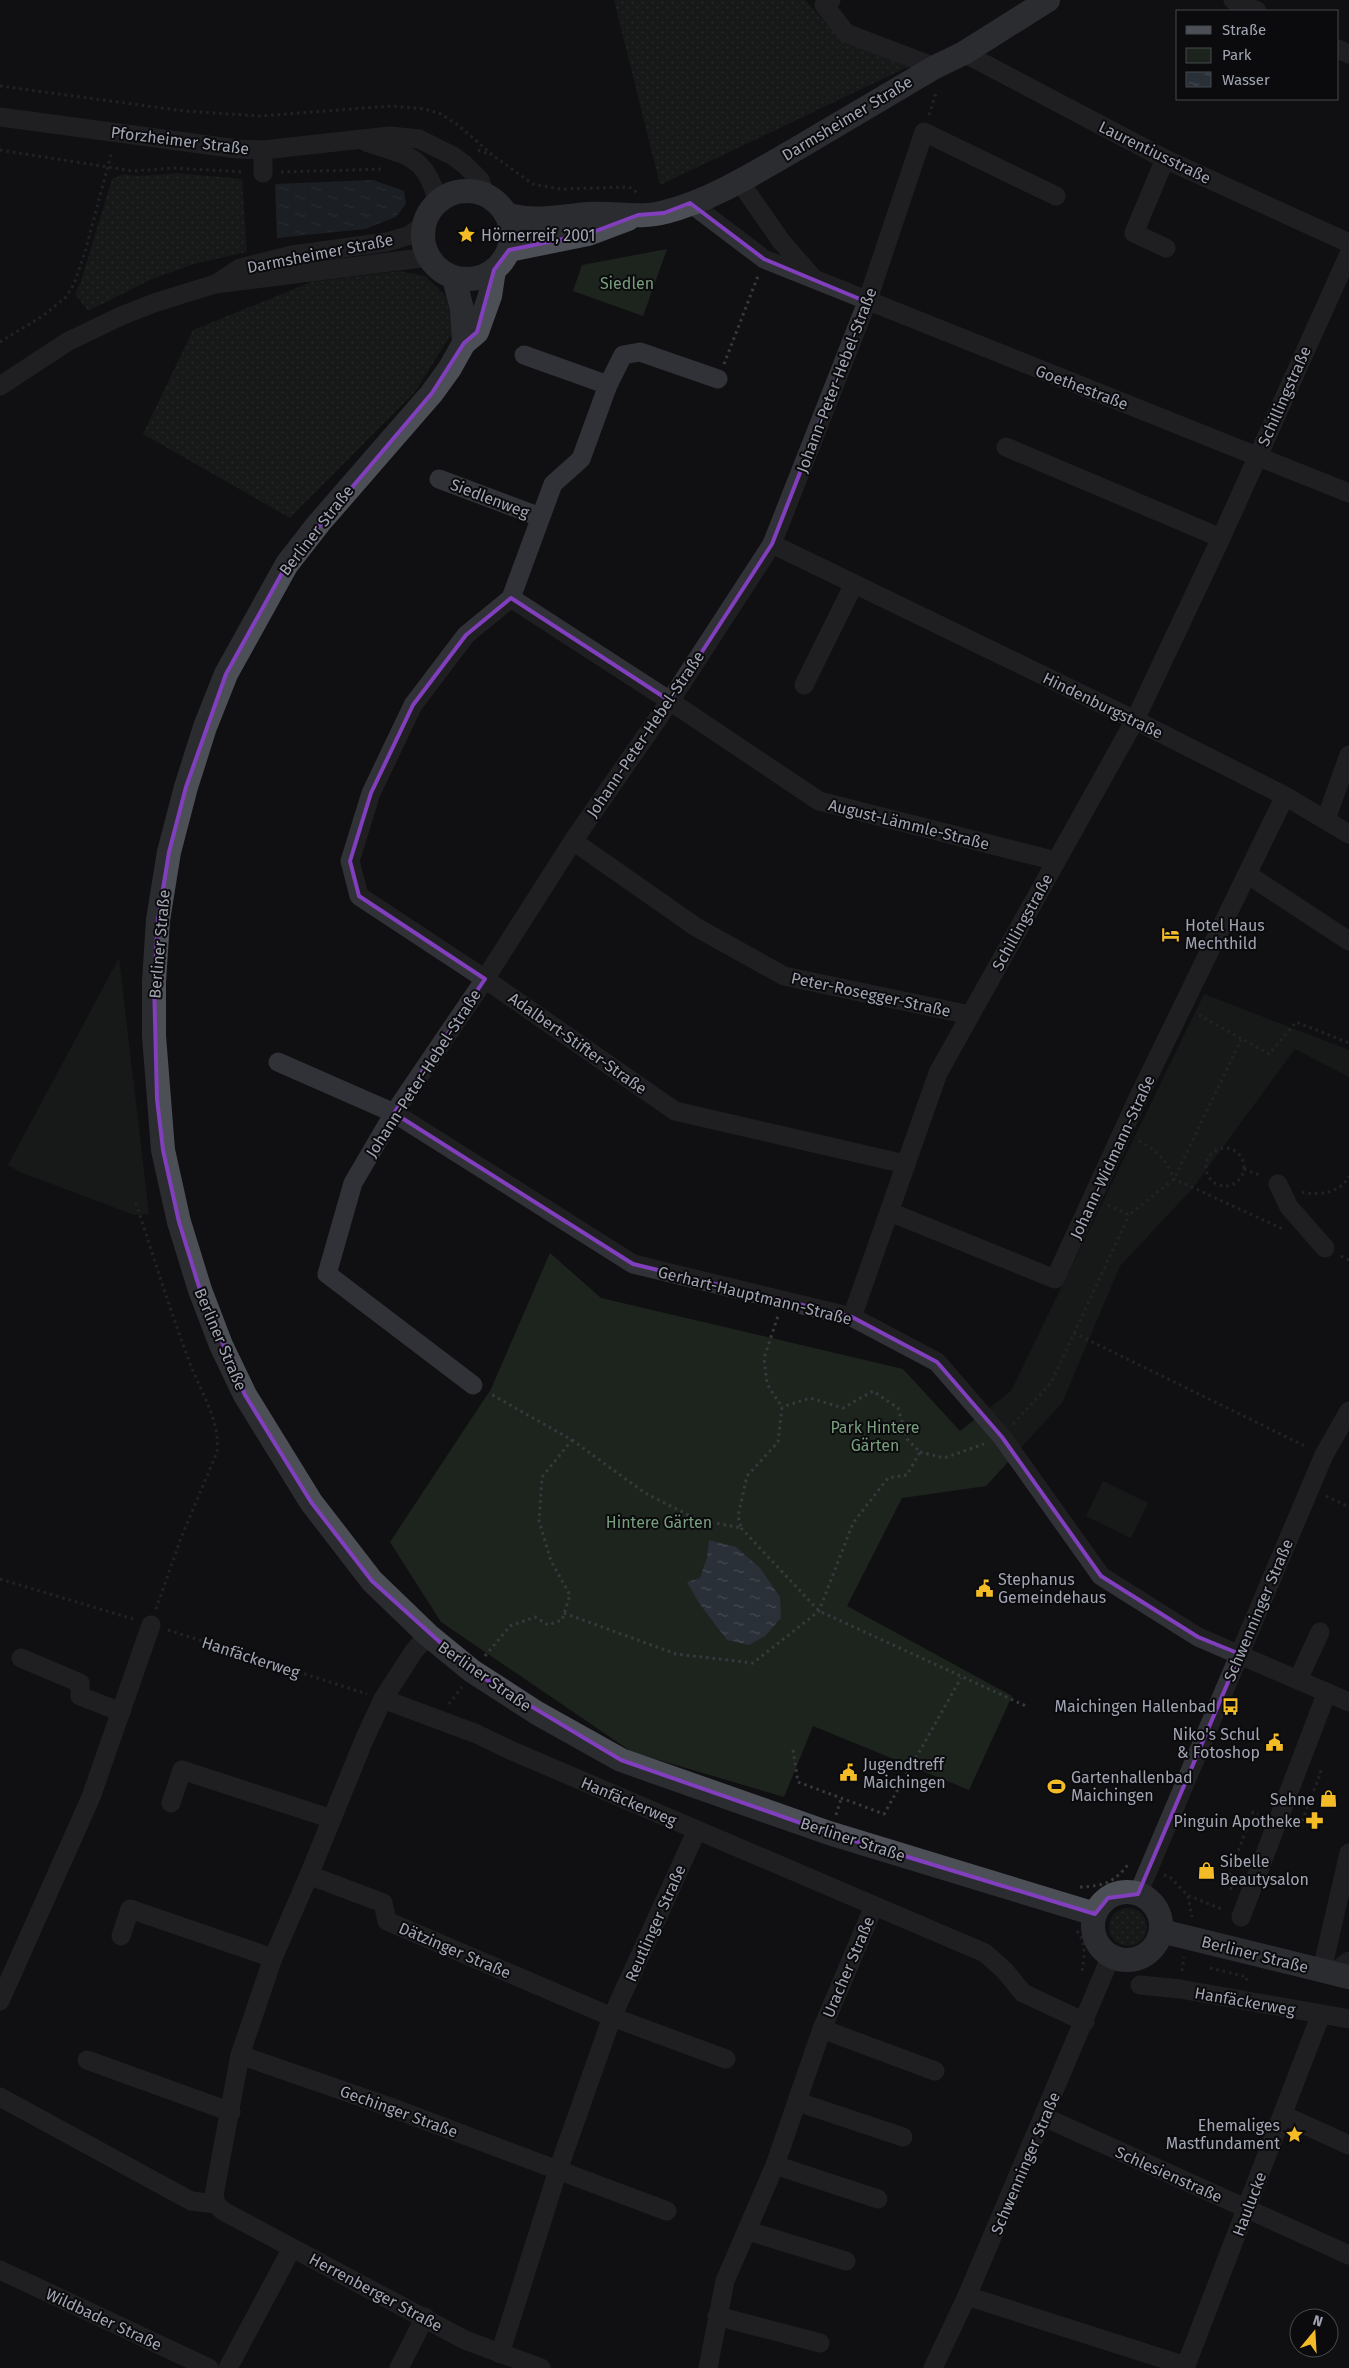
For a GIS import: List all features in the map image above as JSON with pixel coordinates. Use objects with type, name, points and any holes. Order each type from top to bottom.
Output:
[{"type":"main road","name":"Darmsheimer Straße","points":[[506,214],[522,219],[590,214],[638,215],[664,213],[690,203],[740,182],[948,61],[1048,0]]},
{"type":"main road","points":[[470,192],[485,195],[493,200],[506,214],[511,232],[509,250],[503,261],[494,270],[475,279],[454,278],[440,270],[429,257],[423,240],[425,224],[432,209],[455,193],[470,192]]},
{"type":"main road","name":"Darmsheimer Straße","points":[[509,250],[588,234],[638,215]]},
{"type":"main road","name":"Berliner Straße","points":[[494,270],[490,296],[477,332],[464,343],[450,368],[432,392],[319,522],[287,564],[226,674],[202,736],[169,852],[158,920],[154,982],[154,1036],[162,1150],[181,1230],[200,1290],[221,1344],[244,1395],[311,1502],[372,1581],[428,1635],[472,1671],[537,1713],[621,1760],[829,1833],[1095,1914]]},
{"type":"main road","points":[[454,278],[462,309],[464,343]]},
{"type":"main road","points":[[1128,1892],[1138,1894],[1146,1898],[1158,1913],[1161,1931],[1158,1941],[1151,1950],[1133,1960],[1112,1956],[1102,1949],[1096,1939],[1093,1927],[1095,1914],[1100,1906],[1113,1896],[1128,1892]]},
{"type":"main road","name":"Berliner Straße","points":[[1161,1931],[1338,1970]]},
{"type":"street","name":"Laurentiusstraße","points":[[831,0],[824,5],[846,33],[948,61],[1349,243]]},
{"type":"street","points":[[1233,0],[1255,10]]},
{"type":"street","name":"Pforzheimer Straße","points":[[0,116],[200,146],[263,150],[390,136],[420,139],[464,164],[480,180],[485,195]]},
{"type":"street","points":[[924,132],[1056,196]]},
{"type":"street","name":"Johann-Peter-Hebel-Straße","points":[[473,1385],[328,1274],[353,1184],[394,1113],[485,979],[573,840],[670,701],[772,544],[867,302],[924,132]]},
{"type":"street","name":"Pforzheimer Straße","points":[[360,140],[417,160],[427,172],[438,203]]},
{"type":"street","points":[[263,150],[263,173]]},
{"type":"street","points":[[1165,159],[1134,233],[1166,248]]},
{"type":"street","name":"Goethestraße","points":[[740,182],[781,241],[815,281]]},
{"type":"street","name":"Goethestraße","points":[[690,203],[764,259],[867,302],[1349,493]]},
{"type":"street","name":"Darmsheimer Straße","points":[[215,284],[240,268],[292,255],[387,242],[410,235],[425,224]]},
{"type":"street","name":"Schillingstraße","points":[[852,1317],[938,1073],[1135,720],[1221,538],[1349,254]]},
{"type":"street","name":"Darmsheimer Straße","points":[[0,386],[67,342],[121,316],[154,303],[215,284],[429,257]]},
{"type":"street","name":"Siedlenweg","points":[[511,598],[553,484],[581,459],[608,385],[623,355],[640,352],[718,379]]},
{"type":"street","points":[[524,355],[608,385]]},
{"type":"street","points":[[1006,447],[1221,538]]},
{"type":"street","name":"Siedlenweg","points":[[439,479],[540,517]]},
{"type":"street","name":"Hindenburgstraße","points":[[772,544],[1135,720],[1285,796],[1349,834]]},
{"type":"street","points":[[804,685],[854,584]]},
{"type":"street","points":[[511,598],[670,701]]},
{"type":"street","name":"Adalbert-Stifter-Straße","points":[[511,598],[466,634],[413,705],[371,792],[350,861],[359,896],[485,979],[675,1110],[905,1164]]},
{"type":"street","name":"August-Lämmle-Straße","points":[[670,701],[819,801],[1056,861]]},
{"type":"street","points":[[1326,819],[1349,755]]},
{"type":"street","name":"Johann-Widmann-Straße","points":[[890,1212],[1055,1280],[1124,1130],[1285,796]]},
{"type":"street","name":"Peter-Rosegger-Straße","points":[[573,840],[696,927],[784,976],[970,1015]]},
{"type":"street","points":[[1247,874],[1349,941]]},
{"type":"street","name":"Gerhart-Hauptmann-Straße","points":[[278,1062],[394,1113],[633,1264],[852,1317],[938,1362],[1002,1438],[1101,1576],[1198,1637],[1327,1692],[1348,1698]]},
{"type":"street","points":[[1278,1184],[1289,1207],[1325,1248]]},
{"type":"street","name":"Schwenninger Straße","points":[[1138,1894],[1324,1455],[1349,1411]]},
{"type":"street","points":[[0,2000],[91,1797],[151,1625]]},
{"type":"street","points":[[1298,1680],[1320,1632]]},
{"type":"street","points":[[216,2204],[214,2195],[231,2112],[240,2054],[273,1958],[364,1740],[384,1699],[414,1651],[428,1635]]},
{"type":"street","points":[[21,1658],[80,1683],[80,1696],[122,1712]]},
{"type":"street","points":[[1240,1917],[1327,1692]]},
{"type":"street","name":"Hanfäckerweg","points":[[384,1699],[477,1734],[510,1750],[985,1953],[1005,1971],[1023,1993],[1085,2022]]},
{"type":"street","points":[[171,1804],[182,1770],[332,1819]]},
{"type":"street","name":"Reutlinger Straße","points":[[500,2354],[558,2170],[612,2017],[697,1830]]},
{"type":"street","points":[[1338,1970],[1349,1853]]},
{"type":"street","name":"Dätzinger Straße","points":[[309,1875],[383,1903],[387,1921],[612,2017]]},
{"type":"street","name":"Uracher Straße","points":[[708,2368],[717,2316],[726,2281],[775,2165],[822,2029],[874,1906]]},
{"type":"street","points":[[121,1936],[130,1909],[273,1958]]},
{"type":"street","name":"Schwenninger Straße","points":[[933,2368],[967,2296],[1112,1956]]},
{"type":"street","name":"Hanfäckerweg","points":[[1140,1986],[1180,1989],[1349,2019]]},
{"type":"street","name":"Haulucke","points":[[967,2296],[1185,2367],[1321,2014]]},
{"type":"street","points":[[612,2017],[726,2059]]},
{"type":"street","name":"Uracher Straße","points":[[822,2029],[935,2071]]},
{"type":"street","name":"Gechinger Straße","points":[[240,2054],[390,2107],[558,2170]]},
{"type":"street","points":[[87,2060],[231,2112]]},
{"type":"street","name":"Herrenberger Straße","points":[[0,2097],[191,2201],[216,2204],[223,2211],[465,2340],[541,2368]]},
{"type":"street","points":[[798,2102],[903,2137]]},
{"type":"street","points":[[1283,2115],[1349,2145]]},
{"type":"street","name":"Schlesienstraße","points":[[1044,2117],[1247,2210],[1349,2254]]},
{"type":"street","points":[[775,2165],[878,2199]]},
{"type":"street","points":[[558,2170],[667,2211]]},
{"type":"street","points":[[748,2231],[846,2262]]},
{"type":"street","points":[[228,2368],[292,2248]]},
{"type":"street","name":"Wildbader Straße","points":[[0,2270],[208,2368]]},
{"type":"street","points":[[717,2316],[820,2343]]},
{"type":"street","points":[[399,2368],[425,2317]]},
{"type":"path","points":[[924,132],[948,61]]},
{"type":"path","points":[[0,86],[184,111],[260,116],[392,106],[425,109],[441,114],[458,125],[494,157],[533,184],[560,189],[629,187],[664,213]]},
{"type":"path","points":[[0,342],[44,316],[66,297],[74,284],[85,252],[117,133]]},
{"type":"path","points":[[0,150],[108,168]]},
{"type":"path","points":[[718,379],[764,259]]},
{"type":"path","points":[[1184,1006],[1241,1040],[1269,1054],[1296,1022],[1349,1043]]},
{"type":"path","points":[[782,1407],[810,1398],[843,1408],[873,1391],[898,1408],[908,1439],[920,1452],[944,1458],[1002,1438],[1051,1383],[1129,1215],[1174,1179],[1241,1040]]},
{"type":"path","points":[[1124,1130],[1152,1148],[1162,1157],[1170,1168],[1174,1179],[1290,1232]]},
{"type":"path","points":[[1226,1148],[1237,1152],[1244,1162],[1244,1173],[1236,1183],[1226,1187],[1214,1183],[1209,1178],[1206,1170],[1206,1162],[1216,1150],[1226,1148]]},
{"type":"path","points":[[1092,1198],[1129,1215]]},
{"type":"path","points":[[136,1203],[188,1361],[214,1423],[219,1440],[217,1452],[181,1538],[151,1625]]},
{"type":"path","points":[[1325,1248],[1349,1260]]},
{"type":"path","points":[[783,1300],[764,1358],[766,1384],[782,1407],[778,1442],[747,1476],[738,1516],[741,1528],[820,1611],[961,1678],[1026,1706]]},
{"type":"path","points":[[1074,1333],[1324,1455]]},
{"type":"path","points":[[473,1385],[572,1440],[645,1492],[696,1519],[741,1528]]},
{"type":"path","points":[[442,1720],[446,1709],[472,1671],[510,1626],[534,1617],[548,1625],[562,1620],[570,1595],[551,1561],[539,1521],[542,1477],[572,1440]]},
{"type":"path","points":[[564,1613],[676,1654],[752,1663],[820,1611],[853,1523],[888,1478],[907,1475],[920,1452]]},
{"type":"path","points":[[1310,1488],[1349,1507]]},
{"type":"path","name":"Hanfäckerweg","points":[[0,1579],[384,1699]]},
{"type":"path","points":[[793,1750],[798,1782],[884,1814],[961,1678]]},
{"type":"path","points":[[1294,1827],[1299,1829],[1321,1772],[1315,1770]]},
{"type":"path","points":[[1170,1877],[1188,1895],[1240,1917]]},
{"type":"path","points":[[1210,1968],[1247,1977]]},
{"type":"highlighted area","points":[[690,203],[764,259],[867,302],[772,544],[670,701],[511,598],[466,635],[413,705],[371,793],[350,861],[359,896],[485,979],[394,1113],[633,1264],[852,1317],[937,1362],[1002,1437],[1101,1576],[1198,1637],[1240,1654],[1138,1894],[1108,1898],[1095,1914],[829,1833],[621,1760],[472,1671],[372,1581],[311,1502],[245,1395],[200,1290],[179,1222],[163,1150],[157,1099],[154,982],[158,920],[169,852],[186,787],[226,674],[287,564],[432,393],[464,343],[477,332],[494,270],[509,250],[588,234],[638,215],[664,213]]},
{"type":"green space","points":[[614,0],[805,0],[840,38],[908,67],[660,185]]},
{"type":"green space","points":[[178,173],[242,179],[247,252],[194,264],[152,279],[88,311],[75,294],[81,281],[112,179],[123,174],[138,176]]},
{"type":"green space","name":"Siedlen","points":[[667,249],[643,316],[573,291],[582,265]]},
{"type":"green space","points":[[400,271],[425,276],[446,296],[454,330],[415,392],[290,518],[143,434],[193,330],[311,282]]},
{"type":"green space","points":[[119,958],[149,1214],[134,1215],[20,1172],[8,1165]]},
{"type":"green space","name":"Hintere Gärten","points":[[1204,994],[1349,1050],[1349,1077],[1295,1049],[1193,1188],[1120,1266],[1062,1403],[986,1486],[902,1498],[847,1606],[1012,1696],[969,1790],[813,1726],[784,1797],[632,1752],[441,1622],[390,1542],[491,1389],[550,1253],[601,1298],[903,1369],[960,1431],[1011,1391]]},
{"type":"green space","points":[[1103,1481],[1148,1503],[1131,1538],[1086,1516]]},
{"type":"green space","points":[[1128,1908],[1141,1914],[1147,1927],[1141,1940],[1128,1946],[1115,1940],[1109,1927],[1115,1914]]},
{"type":"water","points":[[373,180],[404,191],[406,204],[396,217],[365,229],[277,238],[275,184]]},
{"type":"water","points":[[709,1540],[736,1547],[760,1568],[780,1597],[781,1618],[765,1636],[749,1645],[727,1640],[699,1603],[687,1582],[700,1578],[707,1558]]},
{"type":"place","name":"Hörnerreif, 2001","points":[[467,235]]},
{"type":"place","name":"Hotel Haus Mechthild","points":[[1171,934]]},
{"type":"place","name":"Stephanus Gemeindehaus","points":[[984,1588]]},
{"type":"place","name":"Maichingen Hallenbad","points":[[1230,1706]]},
{"type":"place","name":"Niko's Schul & Fotoshop","points":[[1274,1743]]},
{"type":"place","name":"Jugendtreff Maichingen","points":[[849,1773]]},
{"type":"place","name":"Gartenhallenbad Maichingen","points":[[1057,1786]]},
{"type":"place","name":"Sehne","points":[[1329,1799]]},
{"type":"place","name":"Pinguin Apotheke","points":[[1315,1821]]},
{"type":"place","name":"Sibelle Beautysalon","points":[[1206,1870]]},
{"type":"place","name":"Ehemaliges Mastfundament","points":[[1294,2134]]},
{"type":"park label","name":"Park Hintere Gärten","points":[[875,1436]]}]
